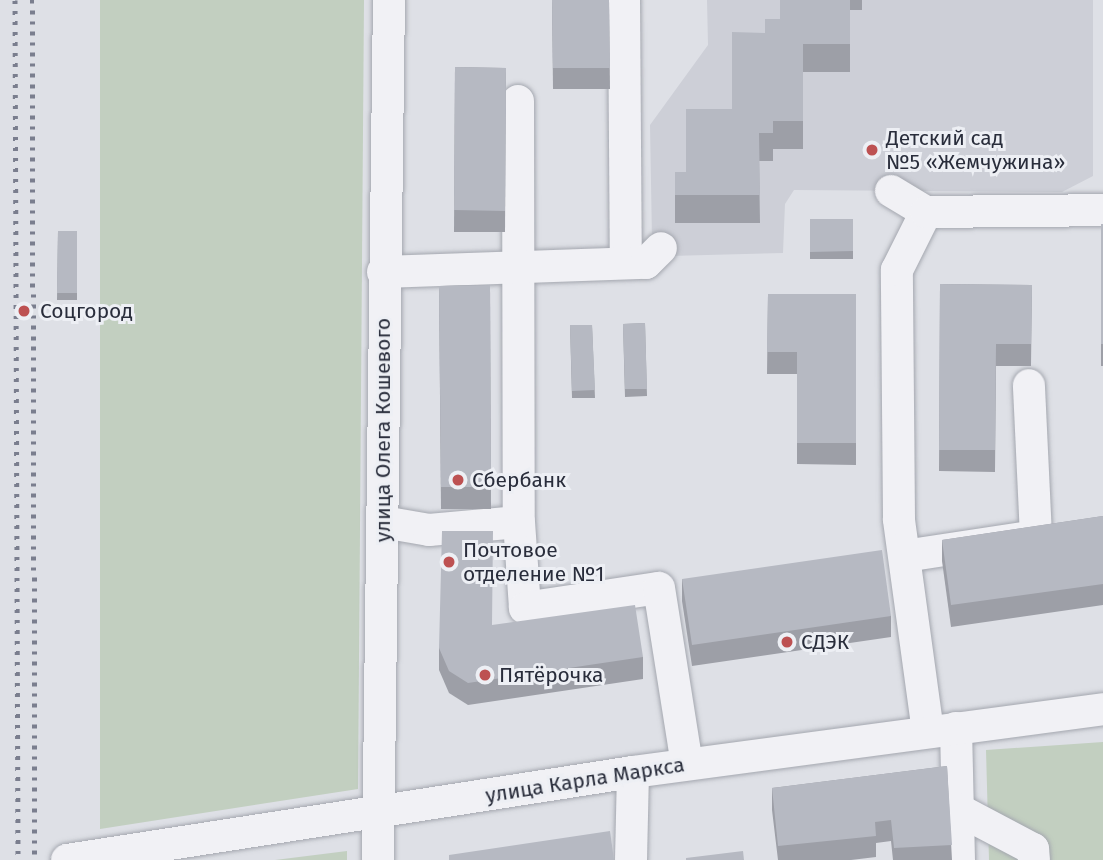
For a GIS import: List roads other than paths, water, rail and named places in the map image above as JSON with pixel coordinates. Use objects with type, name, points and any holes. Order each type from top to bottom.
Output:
[{"type":"street","name":"улица Олега Кошевого","points":[[378,860],[383,522],[383,272],[389,0]]},
{"type":"street","points":[[624,0],[626,263]]},
{"type":"street","points":[[518,101],[519,522],[525,608],[696,582]]},
{"type":"street","points":[[891,191],[926,212],[1103,210]]},
{"type":"street","points":[[926,212],[897,270],[905,556],[957,809],[959,860]]},
{"type":"street","points":[[383,272],[646,263],[661,248]]},
{"type":"street","points":[[905,556],[1036,536],[1030,385]]},
{"type":"street","points":[[383,522],[429,530],[519,522]]},
{"type":"street","points":[[659,588],[687,764]]},
{"type":"street","name":"улица Карла Маркса","points":[[68,860],[687,764],[1103,709]]},
{"type":"street","points":[[631,860],[634,772]]},
{"type":"street","points":[[957,809],[1033,849],[1034,860]]},
{"type":"railway","points":[[15,0],[18,860]]},
{"type":"railway","points":[[32,0],[35,860]]},
{"type":"place","name":"Детский сад №5 «Жемчужина»","points":[[872,150]]},
{"type":"place","name":"Соцгород","points":[[24,311]]},
{"type":"place","name":"Сбербанк","points":[[458,480]]},
{"type":"place","name":"Почтовое отделение №1","points":[[449,562]]},
{"type":"place","name":"СДЭК","points":[[787,642]]},
{"type":"place","name":"Пятёрочка","points":[[485,675]]}]
